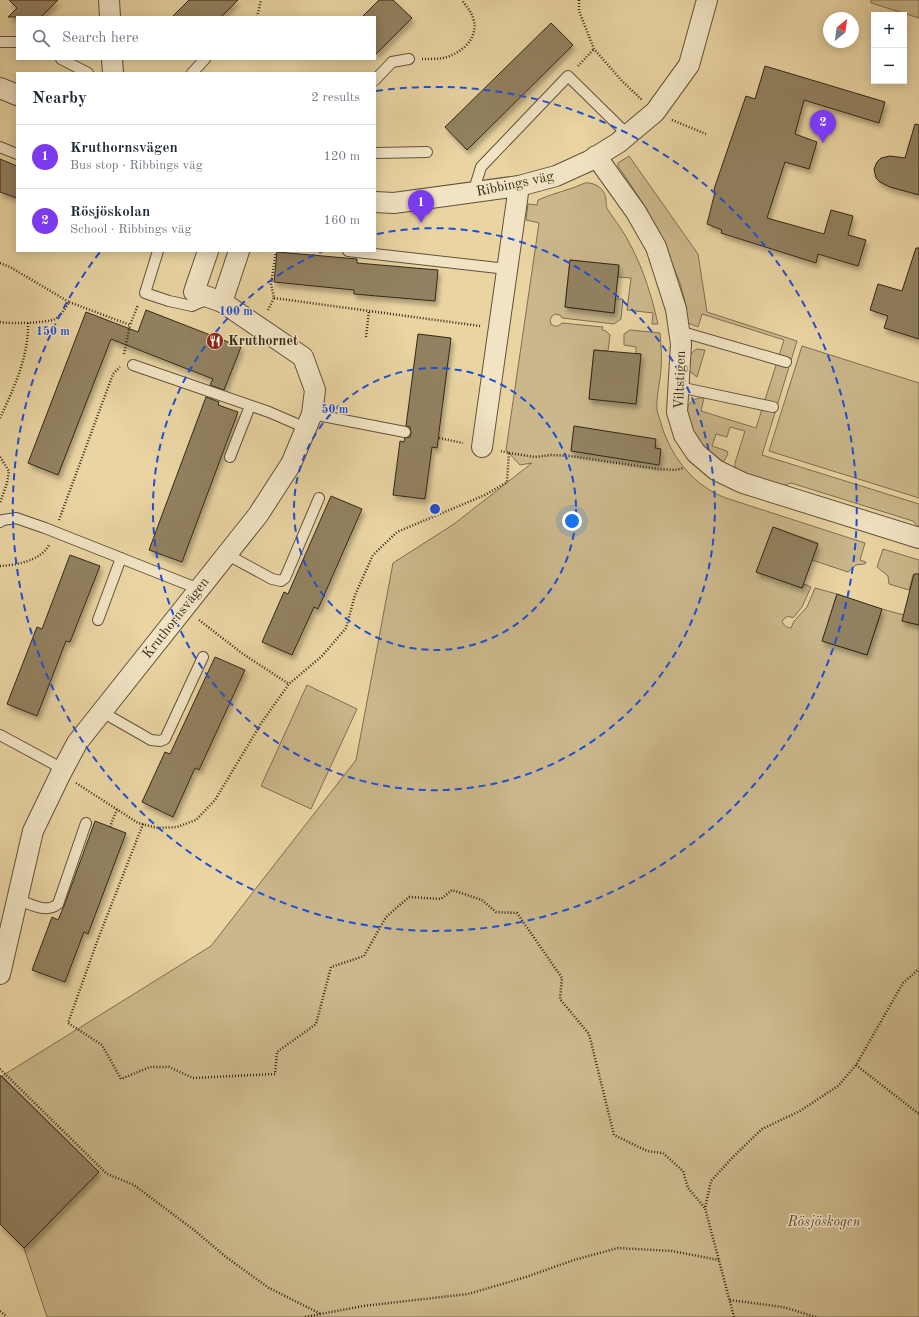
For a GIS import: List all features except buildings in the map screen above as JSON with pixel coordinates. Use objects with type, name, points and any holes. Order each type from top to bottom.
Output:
[{"type":"street","points":[[109,0],[110,16]]},
{"type":"street","name":"Ribbings väg","points":[[376,202],[394,203],[519,186],[556,176],[589,161],[618,143],[655,112],[689,65],[707,0]]},
{"type":"street","points":[[112,60],[113,72]]},
{"type":"street","points":[[0,88],[16,95]]},
{"type":"street","name":"Viltstigen","points":[[596,156],[636,212],[656,247],[676,309],[681,344],[677,412],[684,435],[696,453],[716,470],[743,483],[919,538]]},
{"type":"street","points":[[482,447],[519,186]]},
{"type":"street","name":"Kruthornsvägen","points":[[0,974],[33,832],[77,743],[258,515],[291,464],[309,421],[315,390],[303,357],[260,327],[216,300],[194,292],[208,252]]},
{"type":"street","points":[[216,300],[239,252]]},
{"type":"lane","points":[[0,42],[16,42]]},
{"type":"lane","points":[[376,79],[392,62],[409,59]]},
{"type":"lane","points":[[63,60],[86,72]]},
{"type":"lane","points":[[193,72],[204,60]]},
{"type":"lane","points":[[473,193],[481,166],[568,76],[628,135]]},
{"type":"lane","points":[[0,147],[16,154]]},
{"type":"lane","points":[[376,153],[427,152]]},
{"type":"lane","points":[[158,252],[145,293],[169,302],[192,306],[216,300]]},
{"type":"lane","points":[[357,252],[507,269]]},
{"type":"lane","points":[[679,331],[786,362]]},
{"type":"lane","points":[[133,365],[269,412],[309,421],[405,432]]},
{"type":"lane","points":[[679,386],[773,407]]},
{"type":"lane","points":[[230,457],[250,406]]},
{"type":"lane","points":[[226,554],[272,579],[281,581],[285,578],[319,498]]},
{"type":"lane","points":[[0,522],[3,520],[16,518],[199,588]]},
{"type":"lane","points":[[98,620],[121,558]]},
{"type":"lane","points":[[102,712],[151,740],[160,741],[165,739],[203,657]]},
{"type":"lane","points":[[0,735],[62,771]]},
{"type":"lane","points":[[17,899],[42,909],[53,908],[58,904],[86,823]]},
{"type":"path","points":[[257,16],[261,0]]},
{"type":"path","points":[[409,59],[443,58],[461,51],[467,46],[472,37],[474,20],[462,0]]},
{"type":"path","points":[[579,0],[579,11],[594,49],[622,81],[655,112],[706,134]]},
{"type":"path","points":[[568,76],[594,49]]},
{"type":"path","points":[[260,327],[274,298],[271,284],[276,252]]},
{"type":"path","points":[[0,263],[10,267],[69,302],[130,325]]},
{"type":"path","points":[[0,566],[13,565],[28,561],[43,552],[48,547],[55,532],[113,374],[122,364],[130,325],[145,293]]},
{"type":"path","points":[[274,298],[499,329]]},
{"type":"path","points":[[0,322],[54,320],[63,313],[69,302]]},
{"type":"path","points":[[366,337],[369,311]]},
{"type":"path","points":[[0,418],[14,388],[23,359],[28,336],[28,322]]},
{"type":"path","points":[[122,364],[133,365]]},
{"type":"path","points":[[439,438],[450,440]]},
{"type":"path","points":[[482,447],[535,457],[551,455],[570,456],[658,469],[676,470],[688,467]]},
{"type":"path","points":[[62,771],[117,809],[142,824],[158,828],[177,828],[196,820],[215,800],[262,722],[289,684],[322,656],[346,628],[355,594],[373,555],[397,532],[485,496],[507,482],[510,453]]},
{"type":"path","points":[[0,457],[9,471],[7,483],[0,503]]},
{"type":"path","points":[[185,606],[197,618],[243,654],[289,684]]},
{"type":"path","points":[[110,827],[117,809]]},
{"type":"path","points":[[142,824],[68,1023],[102,1045],[121,1079],[150,1067],[169,1067],[193,1078],[275,1074],[277,1052],[316,1024],[331,967],[364,956],[386,917],[409,897],[441,899],[452,890],[482,900],[496,912],[518,913],[562,978],[560,999],[589,1034],[614,1135],[647,1151],[663,1153],[683,1171],[688,1188],[705,1208],[734,1317]]},
{"type":"path","points":[[705,1208],[711,1181],[757,1133],[762,1129],[800,1111],[838,1086],[856,1065],[903,983],[919,969]]},
{"type":"path","points":[[856,1065],[919,1114]]},
{"type":"path","points":[[0,1069],[107,1174],[134,1185],[194,1230],[226,1257],[269,1288],[321,1314]]},
{"type":"path","points":[[304,1317],[363,1306],[468,1294],[526,1277],[574,1260],[618,1248],[672,1251],[719,1260]]},
{"type":"path","points":[[730,1300],[783,1307],[816,1317]]},
{"type":"path","points":[[0,1311],[8,1317]]},
{"type":"green space","points":[[871,0],[919,0],[919,18],[907,14],[907,12],[900,12],[871,3]]},
{"type":"green space","points":[[629,156],[698,254],[707,312],[797,341],[762,455],[919,504],[919,528],[913,521],[791,483],[782,486],[735,470],[735,463],[745,431],[730,427],[727,437],[716,434],[712,446],[727,451],[728,454],[724,461],[720,462],[715,460],[692,433],[685,412],[692,401],[697,398],[704,398],[701,411],[756,428],[784,340],[702,314],[698,327],[688,323],[683,317],[687,309],[680,283],[660,233],[646,208],[618,166],[618,163]]},
{"type":"green space","name":"Rösjöskogen","points":[[585,183],[591,183],[604,192],[608,210],[636,255],[644,275],[658,324],[652,324],[653,313],[627,310],[631,278],[618,277],[619,266],[570,260],[565,307],[614,313],[615,299],[623,299],[621,319],[614,324],[562,318],[560,315],[555,314],[550,320],[551,324],[554,326],[558,326],[562,323],[603,327],[602,330],[606,331],[610,335],[608,351],[594,350],[589,399],[636,403],[641,354],[636,354],[636,347],[624,345],[624,334],[630,330],[660,333],[661,365],[657,412],[672,450],[686,470],[704,486],[726,498],[865,543],[860,560],[866,562],[865,564],[856,565],[848,572],[812,560],[818,543],[773,527],[757,572],[802,588],[804,584],[811,587],[802,607],[793,618],[788,616],[782,621],[784,625],[791,628],[794,621],[807,607],[815,588],[837,594],[823,641],[867,655],[882,609],[904,615],[902,621],[919,625],[919,1317],[47,1317],[24,1248],[99,1172],[2,1076],[211,946],[356,760],[393,563],[454,524],[532,463],[520,465],[506,450],[539,223],[526,220],[528,204],[537,205],[538,200]]},
{"type":"green space","points":[[802,346],[919,383],[919,498],[769,451]]},
{"type":"green space","points":[[697,349],[705,350],[697,377],[688,370],[690,355]]},
{"type":"green space","points":[[883,549],[919,560],[919,576],[913,575],[909,590],[889,584],[888,576],[877,567]]},
{"type":"green space","points":[[307,685],[357,709],[311,809],[261,786]]},
{"type":"place","name":"Rösjöskolan","points":[[823,143]]},
{"type":"place","name":"Kruthornsvägen","points":[[421,223]]},
{"type":"place","name":"Kruthornet","points":[[215,341]]}]
